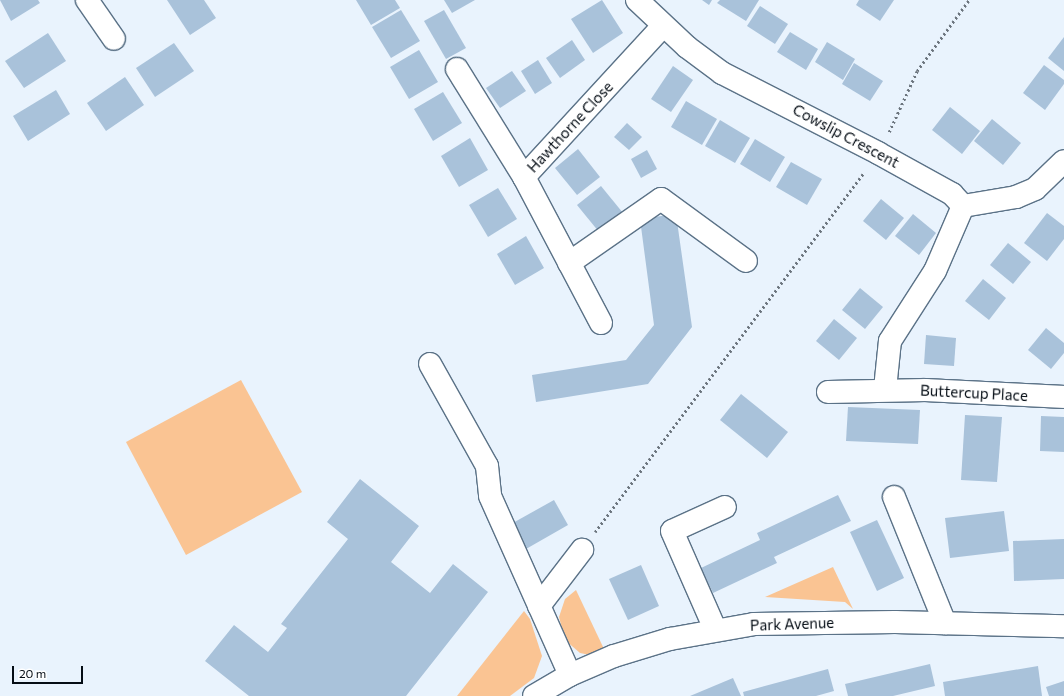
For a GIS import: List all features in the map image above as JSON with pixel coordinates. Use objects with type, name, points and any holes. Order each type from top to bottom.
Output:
[{"type":"street","points":[[87,0],[114,39]]},
{"type":"street","name":"Cowslip Crescent","points":[[637,0],[663,26],[722,73],[878,153],[952,194],[963,206]]},
{"type":"street","name":"Hawthorne Close","points":[[601,323],[524,176],[663,26]]},
{"type":"street","points":[[457,69],[498,132],[524,176]]},
{"type":"street","points":[[884,389],[890,341],[935,271],[963,206],[1022,194],[1050,177],[1064,161]]},
{"type":"street","points":[[570,263],[661,199],[746,261]]},
{"type":"street","points":[[430,364],[487,466],[490,496],[570,675]]},
{"type":"street","name":"Buttercup Place","points":[[828,392],[884,389],[1064,397]]},
{"type":"street","points":[[894,497],[945,623]]},
{"type":"street","points":[[716,629],[672,531],[725,507]]},
{"type":"street","points":[[539,606],[582,550]]},
{"type":"street","name":"Park Avenue","points":[[534,696],[570,675],[614,656],[670,639],[716,629],[754,624],[945,623],[1064,626]]},
{"type":"path","points":[[886,137],[917,71],[969,0]]},
{"type":"path","points":[[582,550],[865,170]]},
{"type":"shaded area","points":[[241,380],[302,492],[186,555],[126,442]]},
{"type":"shaded area","points":[[833,567],[853,609],[845,602],[765,597]]},
{"type":"shaded area","points":[[576,590],[604,649],[590,655],[580,653],[565,640],[559,617],[565,599]]},
{"type":"shaded area","points":[[524,611],[530,619],[542,656],[534,678],[510,696],[457,696]]},
{"type":"building","points":[[0,0],[38,0],[40,3],[11,21]]},
{"type":"building","points":[[167,0],[204,0],[216,18],[190,35]]},
{"type":"building","points":[[356,0],[395,0],[400,8],[371,25]]},
{"type":"building","points":[[444,0],[475,0],[452,13]]},
{"type":"building","points":[[602,0],[623,33],[593,53],[571,19]]},
{"type":"building","points":[[702,0],[712,0],[709,5]]},
{"type":"building","points":[[720,0],[759,0],[746,21],[717,3]]},
{"type":"building","points":[[859,0],[894,0],[880,21],[856,5]]},
{"type":"building","points":[[760,6],[788,24],[775,44],[747,26]]},
{"type":"building","points":[[401,10],[420,41],[391,58],[372,27]]},
{"type":"building","points":[[444,10],[466,48],[446,59],[424,21]]},
{"type":"building","points":[[790,32],[818,49],[806,70],[777,52]]},
{"type":"building","points":[[48,33],[66,61],[24,88],[5,61]]},
{"type":"building","points":[[1064,37],[1064,71],[1048,58]]},
{"type":"building","points":[[572,40],[585,60],[560,78],[546,58]]},
{"type":"building","points":[[827,42],[855,59],[843,80],[815,62]]},
{"type":"building","points":[[174,43],[194,71],[155,97],[136,68]]},
{"type":"building","points":[[419,50],[438,82],[409,99],[390,67]]},
{"type":"building","points":[[538,60],[552,83],[535,94],[521,71]]},
{"type":"building","points":[[854,63],[883,81],[870,101],[842,84]]},
{"type":"building","points":[[1044,65],[1064,80],[1064,84],[1045,110],[1023,93]]},
{"type":"building","points":[[673,66],[693,80],[671,112],[651,99]]},
{"type":"building","points":[[512,71],[526,91],[500,108],[486,88]]},
{"type":"building","points":[[125,77],[144,105],[106,131],[87,103]]},
{"type":"building","points":[[56,90],[70,114],[28,141],[13,116]]},
{"type":"building","points":[[443,92],[462,123],[433,141],[414,109]]},
{"type":"building","points":[[686,101],[717,119],[702,145],[671,127]]},
{"type":"building","points":[[950,107],[980,131],[962,154],[932,130]]},
{"type":"building","points":[[992,119],[1021,143],[1003,165],[974,141]]},
{"type":"building","points":[[720,120],[750,138],[735,163],[705,146]]},
{"type":"building","points":[[627,123],[642,137],[629,150],[614,137]]},
{"type":"building","points":[[470,138],[488,170],[459,187],[441,156]]},
{"type":"building","points":[[755,139],[785,157],[770,182],[740,164]]},
{"type":"building","points":[[578,149],[600,177],[577,195],[555,168]]},
{"type":"building","points":[[647,150],[657,169],[641,178],[631,159]]},
{"type":"building","points":[[791,162],[822,179],[807,205],[776,187]]},
{"type":"building","points":[[601,186],[623,213],[599,232],[577,205]]},
{"type":"building","points":[[498,188],[517,219],[488,237],[469,205]]},
{"type":"building","points":[[881,199],[904,218],[886,240],[863,221]]},
{"type":"building","points":[[1047,213],[1064,226],[1064,239],[1047,261],[1024,243]]},
{"type":"building","points":[[676,214],[692,327],[648,384],[536,402],[532,375],[626,360],[654,325],[640,219]]},
{"type":"building","points":[[913,214],[936,233],[919,255],[895,236]]},
{"type":"building","points":[[526,236],[544,268],[515,285],[497,254]]},
{"type":"building","points":[[1008,243],[1031,262],[1013,284],[990,265]]},
{"type":"building","points":[[983,279],[1006,298],[989,320],[965,301]]},
{"type":"building","points":[[860,288],[883,307],[865,329],[842,310]]},
{"type":"building","points":[[834,319],[857,338],[839,360],[816,341]]},
{"type":"building","points":[[1046,328],[1064,343],[1064,353],[1051,369],[1028,350]]},
{"type":"building","points":[[926,335],[956,338],[954,366],[924,364]]},
{"type":"building","points":[[741,394],[788,432],[767,458],[720,420]]},
{"type":"building","points":[[848,407],[920,410],[918,444],[846,441]]},
{"type":"building","points":[[965,415],[1002,417],[997,482],[961,480]]},
{"type":"building","points":[[1041,416],[1064,417],[1064,452],[1040,451]]},
{"type":"building","points":[[360,479],[419,526],[391,562],[430,593],[453,564],[488,592],[406,696],[249,696],[205,661],[234,625],[268,652],[287,628],[281,624],[348,539],[327,522]]},
{"type":"building","points":[[838,495],[851,521],[774,557],[777,563],[713,593],[701,568],[760,540],[757,533]]},
{"type":"building","points":[[554,500],[568,525],[526,549],[511,524]]},
{"type":"building","points":[[1004,511],[1009,551],[950,558],[945,518]]},
{"type":"building","points":[[877,520],[904,578],[877,591],[850,532]]},
{"type":"building","points":[[1064,539],[1064,579],[1014,581],[1013,541]]},
{"type":"building","points":[[641,565],[659,606],[628,620],[609,579]]},
{"type":"building","points":[[930,664],[935,686],[893,696],[848,696],[845,684]]},
{"type":"building","points":[[1038,666],[1042,696],[945,696],[943,682]]},
{"type":"building","points":[[828,669],[834,691],[816,696],[744,696],[743,692]]},
{"type":"building","points":[[733,678],[741,696],[690,696]]},
{"type":"building","points":[[1064,681],[1064,696],[1049,696],[1046,687]]}]
